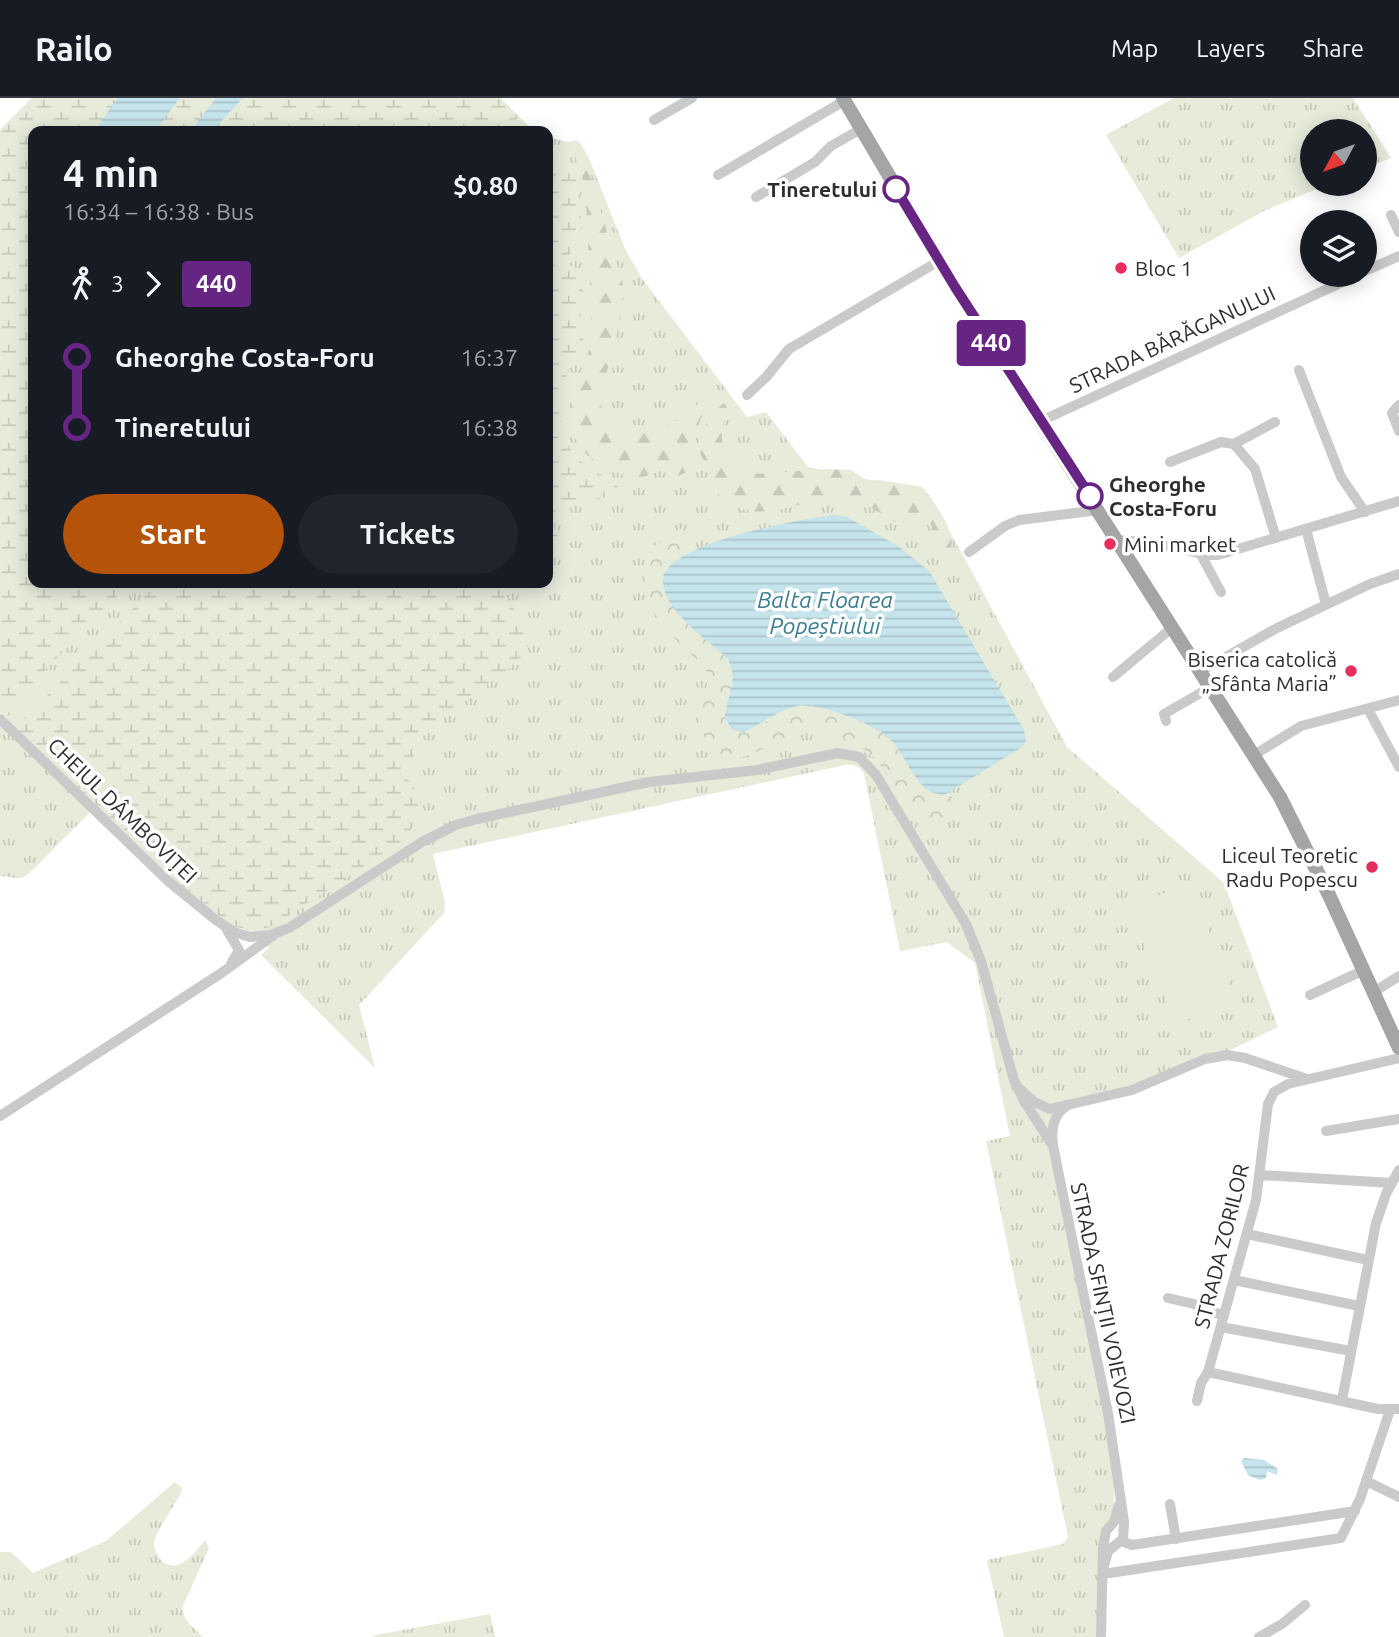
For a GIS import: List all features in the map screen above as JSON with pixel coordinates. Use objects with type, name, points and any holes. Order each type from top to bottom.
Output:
[{"type":"main road","points":[[844,99],[939,261],[1254,755],[1297,829],[1399,1048]]},
{"type":"street","points":[[654,120],[692,98]]},
{"type":"street","points":[[718,175],[844,99]]},
{"type":"street","points":[[756,197],[815,162],[831,146],[861,129]]},
{"type":"street","points":[[1391,215],[1399,232]]},
{"type":"street","points":[[1377,266],[1399,256]]},
{"type":"street","points":[[747,394],[767,376],[789,349],[939,261]]},
{"type":"street","name":"STRADA BĂRĂGANULUI","points":[[1041,421],[1332,287]]},
{"type":"street","points":[[1299,370],[1341,477],[1365,512]]},
{"type":"street","points":[[1399,405],[1392,413],[1399,431]]},
{"type":"street","points":[[1170,462],[1221,442],[1234,444],[1275,422]]},
{"type":"street","points":[[1234,444],[1255,469],[1276,538]]},
{"type":"street","points":[[1118,540],[1156,543],[1200,553],[1225,554],[1399,501]]},
{"type":"street","points":[[969,552],[1005,526],[1019,520],[1099,510]]},
{"type":"street","points":[[1306,529],[1326,604]]},
{"type":"street","points":[[1200,553],[1221,592]]},
{"type":"street","points":[[1201,671],[1259,637],[1326,604],[1399,574]]},
{"type":"street","points":[[1113,677],[1173,627]]},
{"type":"street","points":[[1167,721],[1164,714],[1211,687]]},
{"type":"street","points":[[1254,755],[1301,726],[1399,700]]},
{"type":"street","points":[[1368,709],[1399,767]]},
{"type":"street","name":"CHEIUL DÂMBOVIȚEI","points":[[0,719],[168,881],[245,945]]},
{"type":"street","points":[[0,1116],[226,970],[245,945],[298,924],[422,842],[465,822],[649,782],[757,770],[849,753],[859,757],[872,769],[966,924],[981,961],[1007,1062],[1017,1086],[1053,1146]]},
{"type":"street","points":[[1310,995],[1364,970]]},
{"type":"street","points":[[1374,992],[1399,976]]},
{"type":"street","points":[[1051,1115],[1068,1105],[1132,1090],[1205,1059],[1221,1055],[1245,1058],[1307,1079]]},
{"type":"street","name":"STRADA ZORILOR","points":[[1197,1401],[1223,1322],[1247,1234],[1260,1175],[1269,1100],[1282,1086],[1399,1058]]},
{"type":"street","points":[[1017,1086],[1051,1115]]},
{"type":"street","points":[[1040,1124],[1038,1114],[1042,1110],[1051,1115]]},
{"type":"street","points":[[1040,1124],[1049,1126],[1051,1115]]},
{"type":"street","name":"STRADA SFINȚII VOIEVOZI","points":[[1051,1115],[1053,1146],[1108,1413],[1121,1491],[1120,1540]]},
{"type":"street","points":[[1326,1131],[1399,1119]]},
{"type":"street","points":[[1342,1400],[1378,1214],[1399,1170]]},
{"type":"street","points":[[1260,1175],[1392,1183]]},
{"type":"street","points":[[1247,1234],[1368,1260]]},
{"type":"street","points":[[1234,1280],[1359,1306]]},
{"type":"street","points":[[1168,1298],[1202,1307],[1223,1322],[1351,1351]]},
{"type":"street","points":[[1103,1572],[1341,1538],[1355,1511],[1394,1409],[1208,1372]]},
{"type":"street","points":[[1366,1481],[1399,1497]]},
{"type":"street","name":"STRADA SFINȚII VOIEVOZI","points":[[1111,1526],[1118,1511],[1121,1491]]},
{"type":"street","points":[[1170,1504],[1175,1539]]},
{"type":"street","points":[[1105,1536],[1110,1543],[1120,1540],[1132,1545],[1355,1511]]},
{"type":"street","points":[[1101,1637],[1103,1572],[1105,1536],[1111,1526],[1119,1527],[1120,1540],[1106,1555],[1103,1572]]},
{"type":"street","points":[[1259,1637],[1282,1624],[1305,1605]]},
{"type":"green space","points":[[32,98],[500,98],[529,126],[28,126],[28,588],[553,588],[553,138],[568,142],[576,140],[589,158],[625,249],[641,277],[747,417],[766,412],[808,467],[904,487],[935,511],[948,528],[1067,747],[1224,883],[1278,1027],[1230,1050],[1206,1055],[1160,1076],[1067,1109],[1055,1126],[1114,1483],[1114,1516],[1103,1530],[1098,1637],[1004,1637],[987,1560],[1063,1544],[1068,1537],[986,1141],[1010,1136],[975,963],[947,942],[900,951],[864,774],[858,767],[845,765],[433,854],[445,903],[444,913],[359,1005],[375,1068],[261,955],[269,948],[256,932],[247,931],[179,884],[0,712],[0,130]]},
{"type":"green space","points":[[32,98],[500,98],[518,117],[510,126],[28,126],[28,588],[125,588],[37,679],[36,689],[11,715],[4,716],[0,712],[0,130]]},
{"type":"green space","points":[[1174,98],[1353,98],[1366,119],[1300,119],[1300,196],[1266,210],[1179,258],[1106,135]]},
{"type":"green space","points":[[1377,136],[1391,158],[1377,163]]},
{"type":"green space","points":[[573,144],[581,148],[589,165],[624,288],[620,322],[601,394],[604,416],[610,425],[620,431],[648,433],[675,421],[707,398],[711,400],[700,420],[690,467],[678,476],[666,469],[639,477],[611,470],[581,448],[571,426],[571,398],[589,349],[591,329],[585,197]]},
{"type":"green space","points":[[574,169],[581,229],[577,245],[553,267],[553,176]]},
{"type":"green space","points":[[568,266],[573,266],[581,276],[583,286],[583,340],[566,376],[560,399],[560,423],[564,439],[573,454],[591,470],[611,479],[618,488],[612,496],[557,507],[553,520],[553,276]]},
{"type":"green space","points":[[724,403],[729,407],[722,429],[724,447],[734,462],[743,468],[754,474],[851,470],[867,481],[879,480],[922,487],[947,525],[952,541],[951,548],[941,551],[932,545],[930,538],[933,527],[920,513],[906,527],[851,500],[830,499],[770,511],[746,510],[731,504],[714,489],[710,469],[700,450],[701,436],[706,424]]},
{"type":"green space","points":[[553,520],[560,540],[559,548],[553,552]]},
{"type":"green space","points":[[682,528],[697,550],[686,555],[665,590],[683,619],[727,658],[733,677],[726,710],[729,726],[750,729],[787,709],[803,705],[836,711],[886,736],[918,779],[927,788],[937,792],[949,792],[961,813],[942,818],[918,815],[902,801],[879,763],[871,755],[851,742],[827,732],[800,730],[749,755],[737,758],[725,756],[714,749],[701,726],[708,673],[672,636],[656,615],[649,604],[642,579],[643,566],[651,550]]},
{"type":"green space","points":[[153,588],[500,588],[529,632],[530,641],[512,666],[426,731],[407,768],[407,777],[420,811],[415,824],[402,841],[276,924],[256,932],[232,926],[179,884],[17,729]]},
{"type":"green space","points":[[0,725],[90,812],[33,870],[20,878],[0,876]]},
{"type":"green space","points":[[1190,883],[1236,1000],[1175,1024],[1129,907]]},
{"type":"green space","points":[[175,1482],[182,1488],[181,1493],[154,1543],[160,1559],[173,1565],[185,1561],[205,1540],[209,1548],[182,1608],[186,1620],[203,1637],[0,1637],[0,1552],[11,1552],[33,1573],[106,1541]]},
{"type":"green space","points":[[490,1614],[495,1637],[372,1637],[376,1635]]},
{"type":"water","points":[[118,98],[180,98],[159,126],[98,126]]},
{"type":"water","points":[[216,98],[243,98],[217,126],[195,125]]},
{"type":"water","name":"Balta Floarea Popeștiului","points":[[836,515],[847,517],[898,546],[929,571],[1024,730],[1026,741],[1022,747],[946,794],[936,794],[928,790],[914,775],[897,747],[884,734],[860,721],[832,711],[797,706],[743,732],[732,730],[725,717],[733,680],[731,666],[727,658],[678,614],[665,592],[663,581],[669,567],[685,555],[709,544],[767,527]]},
{"type":"water","points":[[1244,1458],[1264,1460],[1278,1469],[1277,1475],[1267,1471],[1266,1478],[1260,1480],[1248,1475],[1241,1461]]},
{"type":"bus line","name":"440","points":[[896,189],[955,287],[1090,496]]},
{"type":"place","name":"Tineretului","points":[[896,189]]},
{"type":"place","name":"Bloc 1","points":[[1121,268]]},
{"type":"place","name":"Gheorghe Costa-Foru","points":[[1090,496]]},
{"type":"place","name":"Mini market","points":[[1110,544]]},
{"type":"place","name":"Biserica catolică „Sfânta Maria”","points":[[1351,671]]},
{"type":"place","name":"Liceul Teoretic Radu Popescu","points":[[1372,867]]}]
